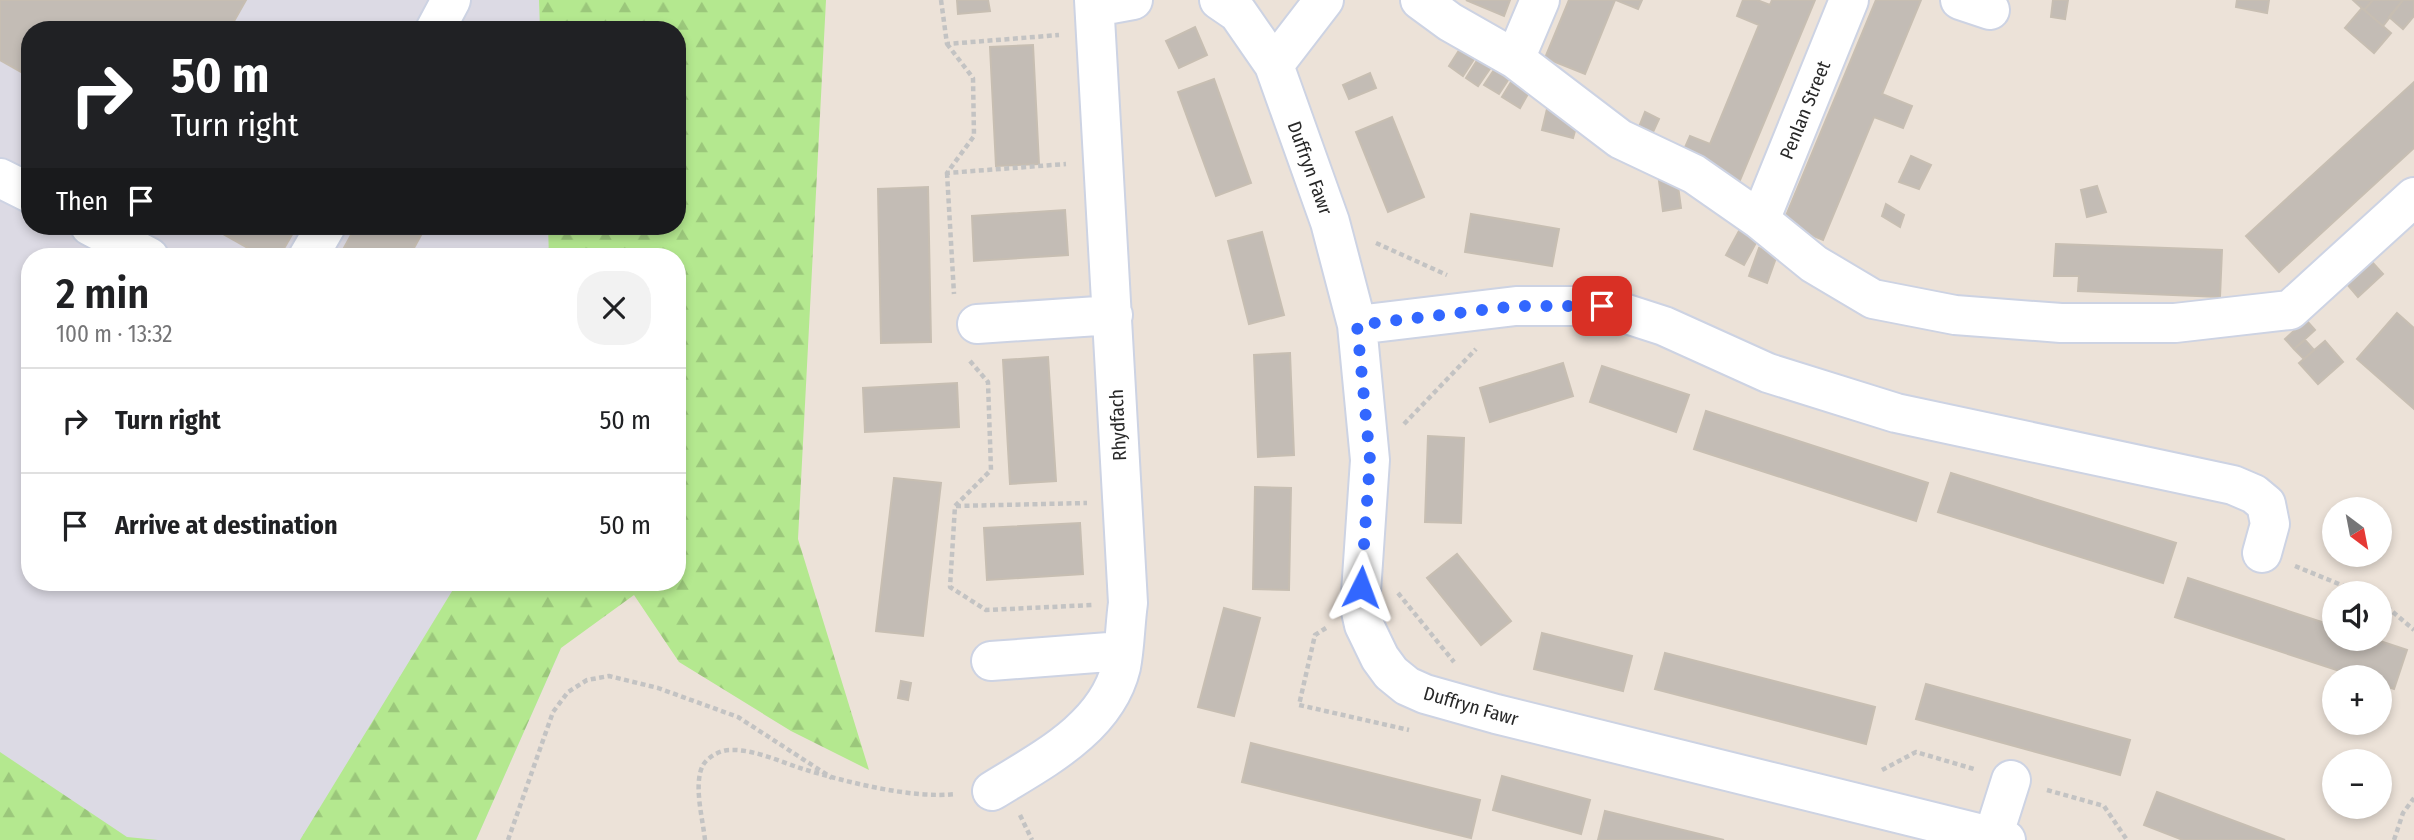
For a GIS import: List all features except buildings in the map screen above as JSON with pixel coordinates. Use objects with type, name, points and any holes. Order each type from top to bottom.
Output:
[{"type":"street","points":[[440,21],[451,0]]},
{"type":"street","points":[[1095,13],[1133,0]]},
{"type":"street","name":"Duffryn Fawr","points":[[1219,0],[1238,13],[1274,65],[1330,222],[1357,325],[1370,460],[1360,607],[1372,642],[1391,673],[1425,694],[1496,714],[1997,839]]},
{"type":"street","points":[[1274,65],[1324,0]]},
{"type":"street","points":[[1420,0],[1450,22],[1515,59],[1620,139],[1694,174],[1760,220],[1814,264],[1872,299],[1955,315],[2061,323],[2175,323],[2290,310],[2414,197]]},
{"type":"street","points":[[1515,59],[1540,0]]},
{"type":"street","name":"Penlan Street","points":[[1760,220],[1849,0]]},
{"type":"street","name":"Rhydfach","points":[[992,791],[1056,752],[1102,709],[1121,669],[1128,603],[1095,13]]},
{"type":"street","points":[[0,178],[21,188]]},
{"type":"street","points":[[107,235],[132,248]]},
{"type":"street","points":[[1357,325],[1516,306],[1602,306],[1664,326],[1768,373],[1896,413],[2233,485],[2254,494],[2266,504],[2270,524],[2262,553]]},
{"type":"street","points":[[976,324],[1113,316]]},
{"type":"street","points":[[991,660],[1122,651]]},
{"type":"street","points":[[1997,839],[2011,780]]},
{"type":"path","points":[[941,0],[947,44],[973,78],[974,136],[947,173],[1104,161]]},
{"type":"path","points":[[947,44],[1095,13]]},
{"type":"path","points":[[1122,502],[955,506],[950,587],[986,610],[1128,603]]},
{"type":"path","points":[[1363,548],[1496,714]]},
{"type":"path","points":[[2262,553],[2331,581]]},
{"type":"path","points":[[2392,611],[2414,630]]},
{"type":"path","points":[[508,840],[553,712],[568,692],[587,680],[609,676],[658,688],[738,717],[832,778]]},
{"type":"path","points":[[705,840],[700,781],[702,767],[712,756],[729,750],[749,752],[832,778],[937,796],[992,791]]},
{"type":"path","points":[[1842,800],[1865,779],[1916,752],[2104,806],[2127,840]]},
{"type":"path","points":[[2393,840],[2403,813],[2414,798]]},
{"type":"shaded area","points":[[0,0],[826,0],[682,248],[21,248],[21,591],[586,591],[476,840],[0,840]]},
{"type":"green space","points":[[539,0],[826,0],[798,539],[869,770],[791,731],[679,662],[634,595],[561,648],[476,840],[300,840],[452,591],[686,591],[686,248],[549,248],[548,235],[686,235],[686,21],[540,21]]},
{"type":"green space","points":[[0,752],[127,837],[158,840],[0,840]]},
{"type":"route","points":[[1361,587],[1370,460],[1357,325],[1516,306],[1602,306]]}]
